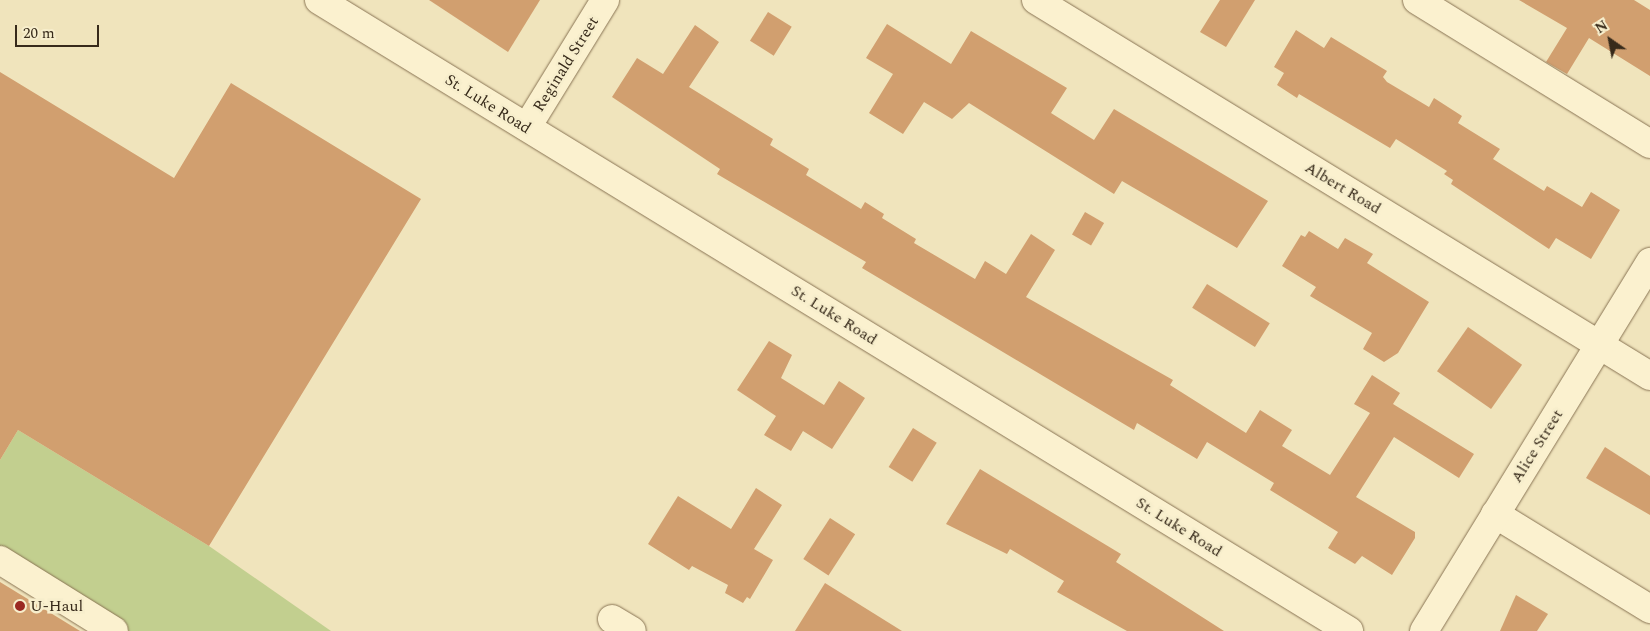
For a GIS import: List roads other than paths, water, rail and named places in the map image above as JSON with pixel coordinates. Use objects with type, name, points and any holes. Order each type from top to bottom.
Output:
[{"type":"street","name":"St. Luke Road","points":[[319,0],[1348,631]]},
{"type":"street","name":"Reginald Street","points":[[527,127],[605,0]]},
{"type":"street","name":"Albert Road","points":[[1036,0],[1650,376]]},
{"type":"street","points":[[1417,0],[1650,144]]},
{"type":"street","name":"Alice Street","points":[[1424,631],[1650,262]]},
{"type":"street","points":[[1495,514],[1650,609]]},
{"type":"street","points":[[0,560],[114,631]]},
{"type":"place","name":"U-Haul","points":[[20,606]]}]
